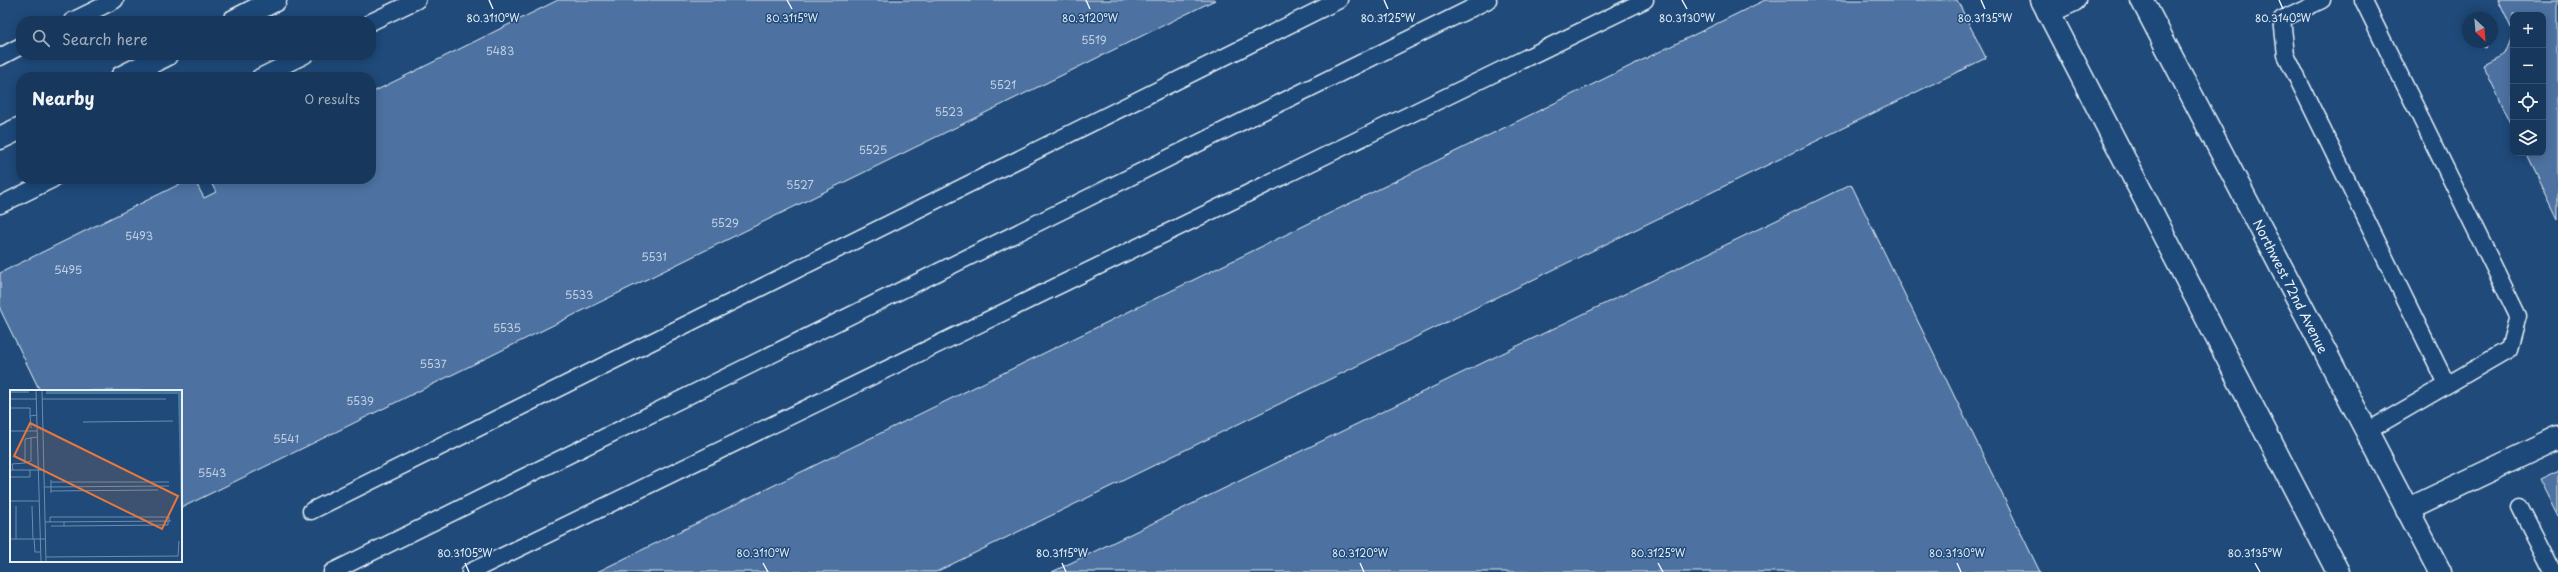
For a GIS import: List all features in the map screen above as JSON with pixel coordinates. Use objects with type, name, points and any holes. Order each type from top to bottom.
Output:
[{"type":"main road","points":[[244,16],[275,0]]},
{"type":"main road","points":[[2074,0],[2045,6],[2338,572]]},
{"type":"main road","name":"Northwest 72nd Avenue","points":[[2142,0],[2440,572]]},
{"type":"main road","points":[[132,72],[156,60]]},
{"type":"main road","points":[[0,138],[16,130]]},
{"type":"main road","points":[[2407,510],[2558,438]]},
{"type":"lane","points":[[82,16],[115,0]]},
{"type":"lane","points":[[376,20],[417,0]]},
{"type":"lane","points":[[311,511],[1339,0]]},
{"type":"lane","points":[[332,572],[1488,0]]},
{"type":"lane","points":[[470,572],[1645,0]]},
{"type":"lane","points":[[2322,0],[2282,19],[2286,55],[2447,385]]},
{"type":"lane","points":[[2363,0],[2518,316],[2509,349],[2366,432]]},
{"type":"lane","points":[[0,57],[16,49]]},
{"type":"lane","points":[[270,72],[295,60]]},
{"type":"lane","points":[[0,205],[43,184]]},
{"type":"lane","points":[[2520,507],[2553,572]]},
{"type":"building","points":[[558,0],[1215,0],[182,508],[182,390],[40,390],[0,309],[0,273],[180,184],[197,184],[204,198],[216,192],[212,184],[376,184],[376,91]]},
{"type":"building","points":[[1765,0],[1957,0],[1986,58],[936,572],[597,572]]},
{"type":"building","points":[[2498,0],[2558,0],[2558,219],[2527,156],[2546,156],[2546,12],[2510,12],[2510,26]]},
{"type":"building","points":[[2510,42],[2510,121],[2483,65],[2505,54]]},
{"type":"building","points":[[1851,184],[2040,572],[1052,572]]},
{"type":"building","points":[[2558,470],[2558,517],[2539,479]]}]
